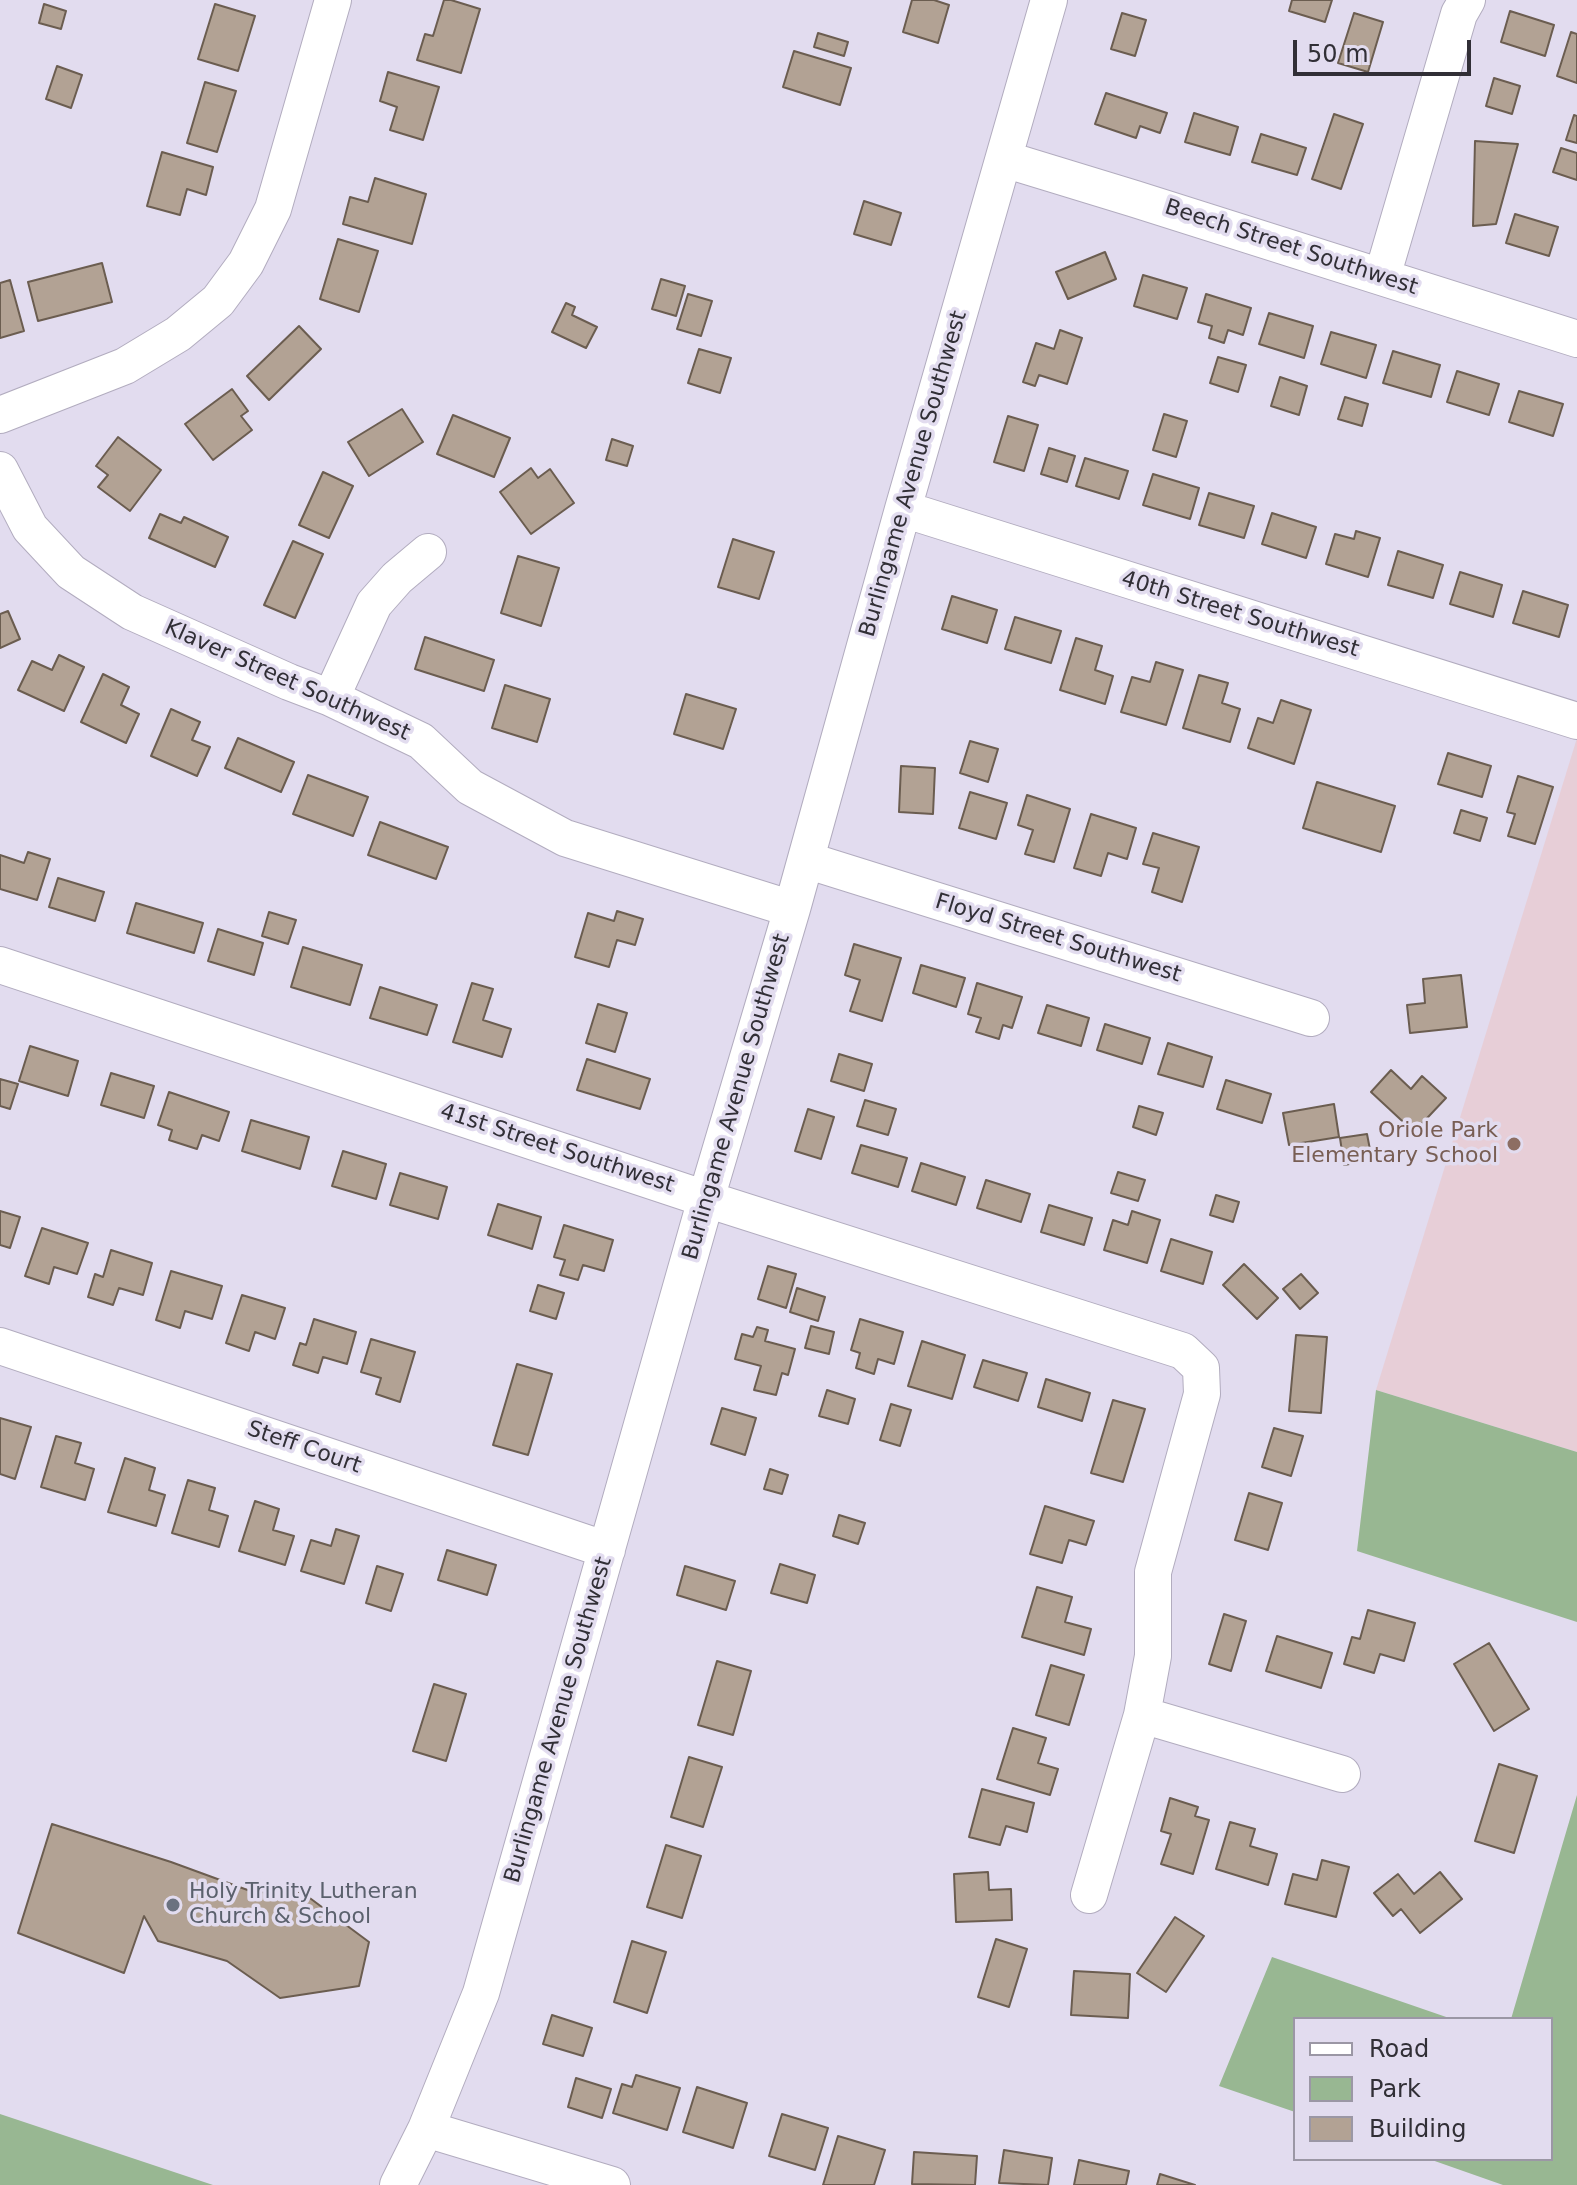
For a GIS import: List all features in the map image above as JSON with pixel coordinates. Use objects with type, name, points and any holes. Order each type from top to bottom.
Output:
[{"type":"street","points":[[0,415],[125,366],[178,334],[218,301],[246,263],[273,209],[333,0]]},
{"type":"street","name":"Burlingame Avenue Southwest","points":[[398,2185],[426,2129],[481,1993],[1049,0]]},
{"type":"street","points":[[1382,277],[1459,14],[1467,0]]},
{"type":"street","name":"Beech Street Southwest","points":[[1004,159],[1577,339]]},
{"type":"street","name":"Klaver Street Southwest","points":[[0,470],[30,528],[71,572],[132,612],[331,698],[421,741],[470,787],[565,838],[792,909]]},
{"type":"street","name":"40th Street Southwest","points":[[903,509],[1577,721]]},
{"type":"street","points":[[331,698],[374,604],[397,578],[428,552]]},
{"type":"street","name":"Floyd Street Southwest","points":[[806,860],[1311,1018]]},
{"type":"street","name":"41st Street Southwest","points":[[0,965],[706,1199],[1183,1351],[1201,1368],[1202,1394],[1153,1572],[1153,1656],[1142,1715]]},
{"type":"street","name":"Steff Court","points":[[0,1346],[607,1550]]},
{"type":"street","points":[[1089,1895],[1142,1715],[1342,1774]]},
{"type":"street","points":[[426,2129],[612,2185]]},
{"type":"shaded area","name":"Oriole Park Elementary School","points":[[1577,738],[1577,1452],[1376,1390]]},
{"type":"green space","points":[[1376,1390],[1577,1452],[1577,1622],[1357,1551]]},
{"type":"green space","points":[[1577,1795],[1577,2185],[1503,2185],[1435,2161],[1553,2161],[1553,2017],[1512,2017]]},
{"type":"green space","points":[[1272,1957],[1446,2017],[1293,2017],[1293,2111],[1219,2086]]},
{"type":"green space","points":[[0,2114],[213,2185],[0,2185]]},
{"type":"building","points":[[444,0],[480,9],[461,73],[417,60],[425,34],[433,36]]},
{"type":"building","points":[[912,0],[934,0],[949,5],[938,43],[903,32]]},
{"type":"building","points":[[1292,0],[1332,0],[1325,22],[1289,11]]},
{"type":"building","points":[[44,4],[66,11],[61,29],[39,23]]},
{"type":"building","points":[[215,4],[255,16],[238,71],[198,59]]},
{"type":"building","points":[[1510,11],[1554,25],[1545,56],[1501,42]]},
{"type":"building","points":[[1122,13],[1146,20],[1135,56],[1111,49]]},
{"type":"building","points":[[1354,13],[1383,22],[1368,72],[1338,63]]},
{"type":"building","points":[[1571,32],[1577,34],[1577,83],[1557,76]]},
{"type":"building","points":[[818,33],[848,42],[844,56],[814,47]]},
{"type":"building","points":[[794,51],[851,68],[840,105],[783,87]]},
{"type":"building","points":[[57,66],[82,75],[71,108],[46,99]]},
{"type":"building","points":[[388,72],[439,87],[423,140],[390,130],[397,107],[380,101]]},
{"type":"building","points":[[1494,78],[1520,86],[1512,114],[1486,106]]},
{"type":"building","points":[[205,82],[236,91],[217,152],[187,143]]},
{"type":"building","points":[[1106,93],[1167,113],[1160,133],[1140,126],[1136,138],[1095,124]]},
{"type":"building","points":[[1194,113],[1238,127],[1230,155],[1185,142]]},
{"type":"building","points":[[1334,114],[1363,124],[1341,189],[1312,179]]},
{"type":"building","points":[[1574,115],[1577,116],[1577,143],[1566,140]]},
{"type":"building","points":[[1261,134],[1306,148],[1297,175],[1252,162]]},
{"type":"building","points":[[1475,141],[1518,144],[1496,224],[1473,226]]},
{"type":"building","points":[[1561,148],[1577,153],[1577,180],[1553,172]]},
{"type":"building","points":[[162,152],[213,167],[206,195],[187,189],[180,215],[147,206]]},
{"type":"building","points":[[375,178],[426,194],[412,244],[343,224],[350,197],[368,202]]},
{"type":"building","points":[[864,201],[901,213],[891,245],[854,234]]},
{"type":"building","points":[[1515,214],[1558,227],[1549,256],[1506,243]]},
{"type":"building","points":[[338,239],[378,251],[359,312],[320,299]]},
{"type":"building","points":[[1105,252],[1116,279],[1068,299],[1056,272]]},
{"type":"building","points":[[102,263],[112,302],[38,321],[28,282]]},
{"type":"building","points":[[1143,275],[1187,288],[1177,319],[1134,306]]},
{"type":"building","points":[[661,279],[685,286],[676,316],[652,309]]},
{"type":"building","points":[[10,280],[24,331],[0,338],[0,283]]},
{"type":"building","points":[[688,294],[712,301],[701,336],[677,329]]},
{"type":"building","points":[[1206,294],[1251,308],[1243,335],[1228,330],[1224,343],[1209,338],[1212,326],[1198,322]]},
{"type":"building","points":[[566,303],[575,307],[572,315],[597,327],[586,348],[552,332]]},
{"type":"building","points":[[1269,313],[1313,326],[1304,358],[1259,344]]},
{"type":"building","points":[[299,326],[321,349],[269,400],[247,376]]},
{"type":"building","points":[[1060,330],[1082,338],[1067,384],[1039,375],[1035,386],[1023,382],[1036,343],[1054,349]]},
{"type":"building","points":[[1331,332],[1376,345],[1366,378],[1321,364]]},
{"type":"building","points":[[699,349],[731,358],[720,393],[688,383]]},
{"type":"building","points":[[1393,351],[1440,365],[1431,397],[1383,383]]},
{"type":"building","points":[[1218,357],[1246,365],[1238,392],[1210,383]]},
{"type":"building","points":[[1457,371],[1499,384],[1489,415],[1447,402]]},
{"type":"building","points":[[1280,377],[1307,386],[1299,415],[1271,406]]},
{"type":"building","points":[[232,389],[248,411],[241,416],[252,430],[213,460],[185,424]]},
{"type":"building","points":[[1519,391],[1563,404],[1553,436],[1509,422]]},
{"type":"building","points":[[1345,397],[1368,404],[1362,426],[1338,419]]},
{"type":"building","points":[[402,409],[423,442],[369,476],[348,442]]},
{"type":"building","points":[[1164,414],[1187,421],[1176,457],[1153,450]]},
{"type":"building","points":[[453,415],[510,438],[494,477],[437,454]]},
{"type":"building","points":[[1008,416],[1038,425],[1024,471],[994,462]]},
{"type":"building","points":[[118,437],[161,470],[130,511],[98,487],[108,475],[96,466]]},
{"type":"building","points":[[612,439],[633,446],[627,466],[606,460]]},
{"type":"building","points":[[1049,448],[1075,456],[1067,482],[1041,474]]},
{"type":"building","points":[[1085,458],[1128,471],[1119,499],[1076,486]]},
{"type":"building","points":[[531,468],[538,478],[550,469],[574,503],[531,534],[500,492]]},
{"type":"building","points":[[323,472],[353,486],[329,538],[299,525]]},
{"type":"building","points":[[1153,474],[1199,488],[1190,519],[1143,505]]},
{"type":"building","points":[[1209,493],[1254,506],[1244,538],[1199,525]]},
{"type":"building","points":[[1272,513],[1316,527],[1306,558],[1262,544]]},
{"type":"building","points":[[160,514],[181,523],[184,517],[228,537],[215,567],[149,538]]},
{"type":"building","points":[[1356,531],[1380,538],[1368,577],[1326,564],[1335,534],[1354,539]]},
{"type":"building","points":[[733,539],[774,552],[759,599],[718,587]]},
{"type":"building","points":[[293,541],[323,554],[295,618],[264,605]]},
{"type":"building","points":[[1398,551],[1443,565],[1433,598],[1388,585]]},
{"type":"building","points":[[518,556],[559,568],[541,626],[501,613]]},
{"type":"building","points":[[1460,572],[1502,585],[1493,617],[1450,604]]},
{"type":"building","points":[[1523,591],[1568,605],[1559,637],[1513,623]]},
{"type":"building","points":[[952,596],[997,610],[987,643],[942,629]]},
{"type":"building","points":[[8,611],[20,639],[0,648],[0,614]]},
{"type":"building","points":[[1015,617],[1061,631],[1051,663],[1005,649]]},
{"type":"building","points":[[425,637],[494,660],[484,691],[415,669]]},
{"type":"building","points":[[1076,638],[1102,646],[1095,670],[1113,676],[1105,704],[1060,690]]},
{"type":"building","points":[[59,655],[84,667],[64,711],[18,690],[32,661],[52,670]]},
{"type":"building","points":[[1156,662],[1183,670],[1166,725],[1121,712],[1132,677],[1150,682]]},
{"type":"building","points":[[103,674],[129,687],[121,705],[139,714],[126,743],[81,722]]},
{"type":"building","points":[[1199,675],[1228,683],[1222,703],[1240,709],[1230,742],[1183,728]]},
{"type":"building","points":[[505,685],[550,699],[537,742],[492,728]]},
{"type":"building","points":[[686,694],[736,709],[723,749],[674,734]]},
{"type":"building","points":[[1281,700],[1311,710],[1294,764],[1248,748],[1258,718],[1273,723]]},
{"type":"building","points":[[171,709],[200,722],[192,740],[210,747],[197,776],[151,756]]},
{"type":"building","points":[[238,738],[294,762],[281,792],[225,768]]},
{"type":"building","points":[[970,741],[998,749],[988,782],[960,773]]},
{"type":"building","points":[[1448,753],[1491,766],[1482,797],[1438,784]]},
{"type":"building","points":[[901,766],[935,768],[933,814],[899,812]]},
{"type":"building","points":[[308,775],[368,797],[353,836],[293,814]]},
{"type":"building","points":[[1518,776],[1553,787],[1535,844],[1508,836],[1515,814],[1507,812]]},
{"type":"building","points":[[1317,782],[1395,806],[1381,852],[1303,828]]},
{"type":"building","points":[[970,792],[1007,803],[996,839],[959,828]]},
{"type":"building","points":[[1027,795],[1070,809],[1054,862],[1025,854],[1033,830],[1018,825]]},
{"type":"building","points":[[1461,810],[1487,818],[1480,841],[1454,833]]},
{"type":"building","points":[[1091,814],[1136,828],[1127,859],[1108,853],[1101,876],[1074,868]]},
{"type":"building","points":[[380,822],[448,847],[436,879],[368,855]]},
{"type":"building","points":[[1153,833],[1199,847],[1182,902],[1152,892],[1159,868],[1143,864]]},
{"type":"building","points":[[28,852],[50,859],[37,900],[0,889],[0,855],[24,863]]},
{"type":"building","points":[[58,878],[104,892],[95,921],[49,907]]},
{"type":"building","points":[[136,903],[203,923],[194,953],[127,933]]},
{"type":"building","points":[[617,911],[643,919],[635,945],[617,940],[609,967],[575,957],[588,913],[614,921]]},
{"type":"building","points":[[269,912],[296,920],[288,944],[262,936]]},
{"type":"building","points":[[218,929],[263,943],[254,975],[208,961]]},
{"type":"building","points":[[854,944],[901,958],[882,1021],[850,1011],[860,980],[845,975]]},
{"type":"building","points":[[303,947],[362,965],[350,1005],[291,987]]},
{"type":"building","points":[[921,965],[965,978],[956,1007],[913,993]]},
{"type":"building","points":[[1461,975],[1467,1027],[1410,1033],[1407,1005],[1425,1003],[1423,979]]},
{"type":"building","points":[[472,983],[493,989],[483,1020],[511,1029],[502,1057],[453,1042]]},
{"type":"building","points":[[977,983],[1022,997],[1012,1028],[1003,1025],[999,1039],[976,1032],[981,1018],[968,1014]]},
{"type":"building","points":[[380,987],[437,1005],[427,1035],[370,1018]]},
{"type":"building","points":[[598,1004],[627,1013],[615,1052],[586,1043]]},
{"type":"building","points":[[1047,1005],[1089,1018],[1081,1046],[1038,1033]]},
{"type":"building","points":[[1105,1024],[1150,1038],[1142,1064],[1097,1050]]},
{"type":"building","points":[[1168,1043],[1212,1057],[1203,1087],[1158,1074]]},
{"type":"building","points":[[30,1046],[78,1061],[68,1096],[19,1081]]},
{"type":"building","points":[[839,1054],[872,1064],[864,1091],[831,1081]]},
{"type":"building","points":[[587,1059],[650,1079],[640,1109],[577,1090]]},
{"type":"building","points":[[1391,1070],[1411,1089],[1422,1076],[1446,1098],[1414,1132],[1371,1092]]},
{"type":"building","points":[[111,1073],[154,1086],[144,1118],[101,1105]]},
{"type":"building","points":[[0,1079],[18,1084],[10,1109],[0,1106]]},
{"type":"building","points":[[1226,1080],[1271,1094],[1262,1123],[1217,1109]]},
{"type":"building","points":[[169,1092],[229,1112],[219,1141],[202,1135],[197,1149],[169,1140],[172,1130],[158,1125]]},
{"type":"building","points":[[865,1100],[896,1109],[888,1135],[857,1126]]},
{"type":"building","points":[[1334,1104],[1339,1137],[1289,1145],[1283,1113]]},
{"type":"building","points":[[1139,1106],[1163,1113],[1156,1135],[1133,1127]]},
{"type":"building","points":[[808,1109],[834,1117],[821,1159],[795,1151]]},
{"type":"building","points":[[251,1120],[309,1137],[300,1169],[242,1151]]},
{"type":"building","points":[[1367,1134],[1372,1160],[1344,1165],[1340,1138]]},
{"type":"building","points":[[861,1145],[907,1158],[898,1187],[852,1173]]},
{"type":"building","points":[[343,1151],[386,1164],[376,1199],[332,1186]]},
{"type":"building","points":[[921,1163],[965,1177],[956,1205],[912,1191]]},
{"type":"building","points":[[1118,1172],[1145,1180],[1138,1201],[1111,1193]]},
{"type":"building","points":[[400,1173],[447,1187],[438,1219],[390,1205]]},
{"type":"building","points":[[986,1180],[1030,1194],[1021,1222],[977,1208]]},
{"type":"building","points":[[1216,1195],[1239,1202],[1233,1222],[1210,1215]]},
{"type":"building","points":[[498,1204],[541,1217],[532,1249],[488,1235]]},
{"type":"building","points":[[1049,1205],[1092,1218],[1084,1245],[1041,1232]]},
{"type":"building","points":[[0,1211],[20,1217],[10,1248],[0,1245]]},
{"type":"building","points":[[1132,1211],[1160,1220],[1147,1263],[1104,1250],[1113,1220],[1128,1225]]},
{"type":"building","points":[[564,1225],[613,1240],[604,1271],[583,1265],[578,1280],[560,1275],[565,1260],[554,1257]]},
{"type":"building","points":[[42,1228],[88,1243],[77,1274],[54,1267],[49,1284],[25,1276]]},
{"type":"building","points":[[1171,1239],[1212,1252],[1203,1284],[1161,1271]]},
{"type":"building","points":[[111,1250],[152,1263],[143,1295],[119,1288],[113,1305],[88,1297],[95,1274],[103,1277]]},
{"type":"building","points":[[1244,1264],[1278,1298],[1257,1319],[1223,1285]]},
{"type":"building","points":[[768,1266],[796,1274],[786,1308],[758,1299]]},
{"type":"building","points":[[171,1271],[222,1286],[212,1319],[185,1311],[180,1328],[156,1320]]},
{"type":"building","points":[[1301,1274],[1318,1293],[1300,1309],[1283,1289]]},
{"type":"building","points":[[538,1285],[564,1293],[556,1319],[530,1311]]},
{"type":"building","points":[[797,1288],[825,1297],[818,1321],[790,1312]]},
{"type":"building","points":[[242,1295],[285,1308],[275,1339],[255,1332],[249,1351],[226,1343]]},
{"type":"building","points":[[314,1319],[356,1332],[347,1364],[323,1357],[318,1373],[293,1365],[300,1343],[306,1345]]},
{"type":"building","points":[[860,1319],[903,1332],[894,1364],[878,1359],[874,1374],[856,1368],[860,1353],[851,1350]]},
{"type":"building","points":[[811,1326],[834,1332],[829,1354],[805,1348]]},
{"type":"building","points":[[757,1327],[768,1330],[765,1341],[795,1349],[788,1375],[782,1373],[776,1395],[754,1390],[761,1366],[735,1359],[742,1334],[753,1337]]},
{"type":"building","points":[[1296,1335],[1327,1337],[1321,1413],[1289,1411]]},
{"type":"building","points":[[371,1339],[415,1352],[400,1402],[376,1394],[381,1378],[361,1372]]},
{"type":"building","points":[[922,1341],[965,1355],[952,1399],[908,1386]]},
{"type":"building","points":[[983,1360],[1027,1373],[1018,1401],[974,1387]]},
{"type":"building","points":[[517,1364],[552,1374],[528,1455],[493,1445]]},
{"type":"building","points":[[1046,1379],[1090,1393],[1082,1421],[1038,1407]]},
{"type":"building","points":[[827,1390],[855,1399],[848,1424],[819,1416]]},
{"type":"building","points":[[1113,1400],[1145,1409],[1123,1482],[1091,1473]]},
{"type":"building","points":[[891,1404],[911,1410],[900,1446],[880,1440]]},
{"type":"building","points":[[722,1408],[756,1418],[745,1455],[711,1444]]},
{"type":"building","points":[[0,1418],[31,1427],[15,1479],[0,1474]]},
{"type":"building","points":[[1274,1428],[1303,1436],[1291,1476],[1262,1467]]},
{"type":"building","points":[[56,1436],[81,1443],[75,1463],[94,1469],[85,1500],[41,1487]]},
{"type":"building","points":[[125,1458],[155,1468],[149,1490],[165,1495],[156,1526],[108,1512]]},
{"type":"building","points":[[770,1469],[788,1475],[782,1494],[764,1489]]},
{"type":"building","points":[[188,1480],[215,1488],[209,1510],[228,1516],[219,1547],[172,1533]]},
{"type":"building","points":[[1249,1493],[1282,1503],[1268,1550],[1235,1540]]},
{"type":"building","points":[[255,1501],[279,1509],[273,1530],[294,1536],[285,1565],[239,1551]]},
{"type":"building","points":[[1045,1506],[1094,1521],[1086,1545],[1069,1540],[1062,1563],[1030,1554]]},
{"type":"building","points":[[839,1515],[865,1523],[858,1544],[833,1536]]},
{"type":"building","points":[[336,1529],[359,1536],[344,1584],[301,1571],[311,1540],[331,1546]]},
{"type":"building","points":[[447,1550],[496,1565],[487,1595],[438,1580]]},
{"type":"building","points":[[780,1564],[815,1575],[807,1603],[771,1593]]},
{"type":"building","points":[[377,1566],[403,1574],[391,1611],[366,1603]]},
{"type":"building","points":[[685,1566],[735,1581],[726,1610],[677,1595]]},
{"type":"building","points":[[1037,1587],[1072,1597],[1065,1622],[1091,1629],[1084,1655],[1022,1637]]},
{"type":"building","points":[[1368,1610],[1415,1623],[1404,1661],[1380,1654],[1374,1673],[1344,1664],[1352,1637],[1360,1639]]},
{"type":"building","points":[[1224,1614],[1246,1621],[1231,1671],[1209,1664]]},
{"type":"building","points":[[1277,1636],[1332,1653],[1321,1688],[1266,1671]]},
{"type":"building","points":[[1489,1643],[1529,1709],[1494,1731],[1454,1664]]},
{"type":"building","points":[[717,1661],[751,1671],[733,1735],[698,1725]]},
{"type":"building","points":[[1051,1665],[1084,1675],[1069,1725],[1036,1715]]},
{"type":"building","points":[[434,1684],[466,1694],[446,1761],[413,1751]]},
{"type":"building","points":[[1013,1728],[1046,1738],[1038,1763],[1058,1769],[1050,1795],[997,1779]]},
{"type":"building","points":[[689,1757],[722,1767],[703,1827],[671,1817]]},
{"type":"building","points":[[1499,1764],[1537,1776],[1514,1853],[1475,1841]]},
{"type":"building","points":[[982,1789],[1034,1803],[1027,1832],[1006,1826],[1000,1845],[969,1837]]},
{"type":"building","points":[[1170,1798],[1198,1807],[1195,1816],[1209,1820],[1193,1874],[1161,1864],[1171,1834],[1161,1831]]},
{"type":"building","points":[[1230,1822],[1255,1829],[1250,1846],[1277,1854],[1268,1885],[1216,1869]]},
{"type":"building","name":"Holy Trinity Lutheran Church & School","points":[[52,1824],[253,1892],[303,1893],[369,1942],[359,1986],[280,1998],[227,1961],[158,1941],[144,1916],[124,1973],[18,1933]]},
{"type":"building","points":[[666,1845],[701,1856],[682,1918],[647,1907]]},
{"type":"building","points":[[1322,1860],[1349,1867],[1336,1917],[1285,1904],[1293,1874],[1317,1880]]},
{"type":"building","points":[[988,1872],[989,1890],[1011,1889],[1012,1920],[956,1922],[954,1874]]},
{"type":"building","points":[[1440,1872],[1462,1899],[1420,1933],[1401,1909],[1393,1916],[1374,1893],[1398,1874],[1414,1894]]},
{"type":"building","points":[[1175,1917],[1204,1936],[1166,1992],[1137,1973]]},
{"type":"building","points":[[996,1939],[1027,1949],[1009,2007],[978,1997]]},
{"type":"building","points":[[632,1941],[666,1952],[647,2013],[614,2002]]},
{"type":"building","points":[[1074,1971],[1130,1974],[1128,2018],[1071,2015]]},
{"type":"building","points":[[552,2015],[592,2028],[583,2056],[543,2044]]},
{"type":"building","points":[[636,2075],[680,2088],[667,2130],[613,2113],[622,2084],[632,2087]]},
{"type":"building","points":[[576,2078],[611,2089],[602,2118],[568,2107]]},
{"type":"building","points":[[697,2087],[747,2103],[733,2148],[683,2132]]},
{"type":"building","points":[[782,2114],[828,2128],[815,2170],[769,2156]]},
{"type":"building","points":[[838,2136],[885,2150],[874,2185],[823,2185]]},
{"type":"building","points":[[1004,2150],[1052,2158],[1048,2185],[999,2183]]},
{"type":"building","points":[[914,2152],[977,2156],[975,2185],[912,2184]]},
{"type":"building","points":[[1079,2160],[1129,2171],[1126,2185],[1074,2185]]},
{"type":"building","points":[[1160,2174],[1195,2185],[1157,2185]]},
{"type":"place","name":"Oriole Park Elementary School","points":[[1514,1144]]},
{"type":"place","name":"Holy Trinity Lutheran Church & School","points":[[173,1905]]}]
